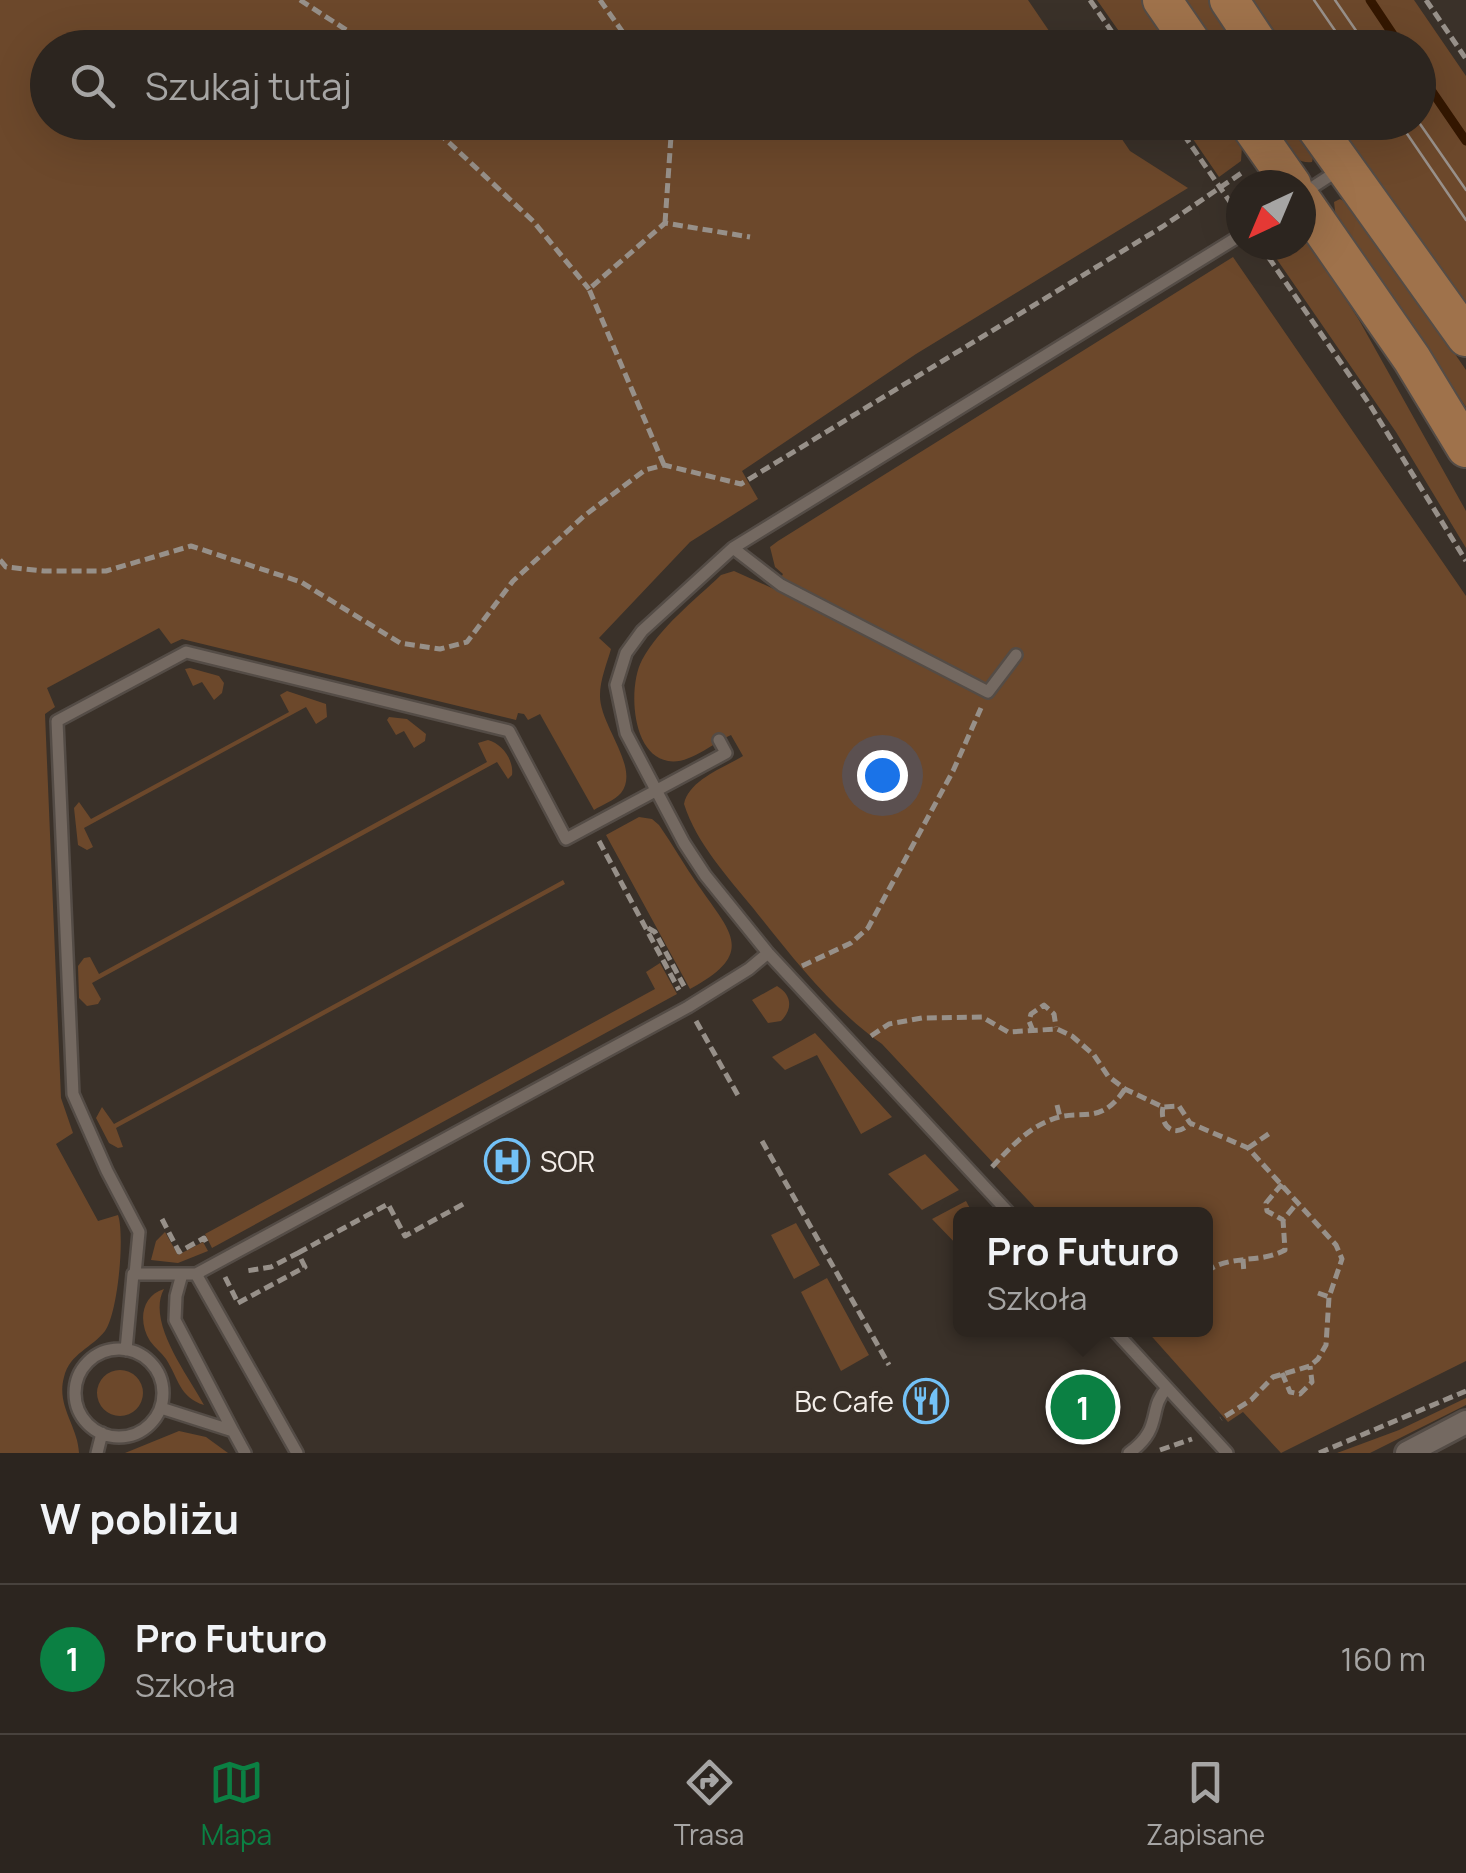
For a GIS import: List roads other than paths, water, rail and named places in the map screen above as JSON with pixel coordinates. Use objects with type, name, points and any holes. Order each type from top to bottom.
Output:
[{"type":"main road","points":[[1162,0],[1183,30]]},
{"type":"main road","points":[[1229,0],[1249,30]]},
{"type":"main road","points":[[1261,140],[1282,170]]},
{"type":"main road","points":[[1324,140],[1466,337]]},
{"type":"main road","points":[[1316,219],[1412,360],[1466,448]]},
{"type":"street","points":[[1406,1453],[1466,1422]]},
{"type":"lane","points":[[1316,186],[1343,167]]},
{"type":"lane","points":[[1004,1207],[768,953],[693,858],[626,733],[616,686],[626,653],[642,631],[733,548],[1226,244]]},
{"type":"lane","points":[[733,548],[782,584],[988,692],[1016,654]]},
{"type":"lane","points":[[126,1350],[139,1232],[106,1171],[72,1094],[58,721],[186,652],[509,732],[566,839],[726,752],[719,740]]},
{"type":"lane","points":[[134,1274],[189,1274],[217,1262],[688,1006],[768,953]]},
{"type":"lane","points":[[189,1274],[176,1296],[175,1320],[245,1453]]},
{"type":"lane","points":[[189,1274],[297,1453]]},
{"type":"lane","points":[[1120,1337],[1227,1453]]},
{"type":"lane","points":[[112,1350],[126,1350],[138,1354],[157,1371],[163,1395],[160,1408],[154,1421],[143,1430],[129,1436],[102,1434],[81,1414],[76,1388],[88,1363],[112,1350]]},
{"type":"lane","points":[[1129,1453],[1147,1438],[1159,1398],[1167,1388]]},
{"type":"lane","points":[[160,1408],[233,1430]]},
{"type":"lane","points":[[98,1453],[102,1434]]},
{"type":"waterway","points":[[1370,0],[1390,30]]},
{"type":"waterway","points":[[1436,97],[1466,141]]},
{"type":"tram line","points":[[1314,0],[1335,30]]},
{"type":"tram line","points":[[1335,0],[1356,30]]},
{"type":"tram line","points":[[1411,140],[1466,220]]},
{"type":"tram line","points":[[1431,140],[1466,190]]},
{"type":"place","name":"SOR","points":[[507,1161]]},
{"type":"place","name":"Bc Cafe","points":[[926,1401]]},
{"type":"place","name":"Pro Futuro","points":[[1083,1407]]}]
